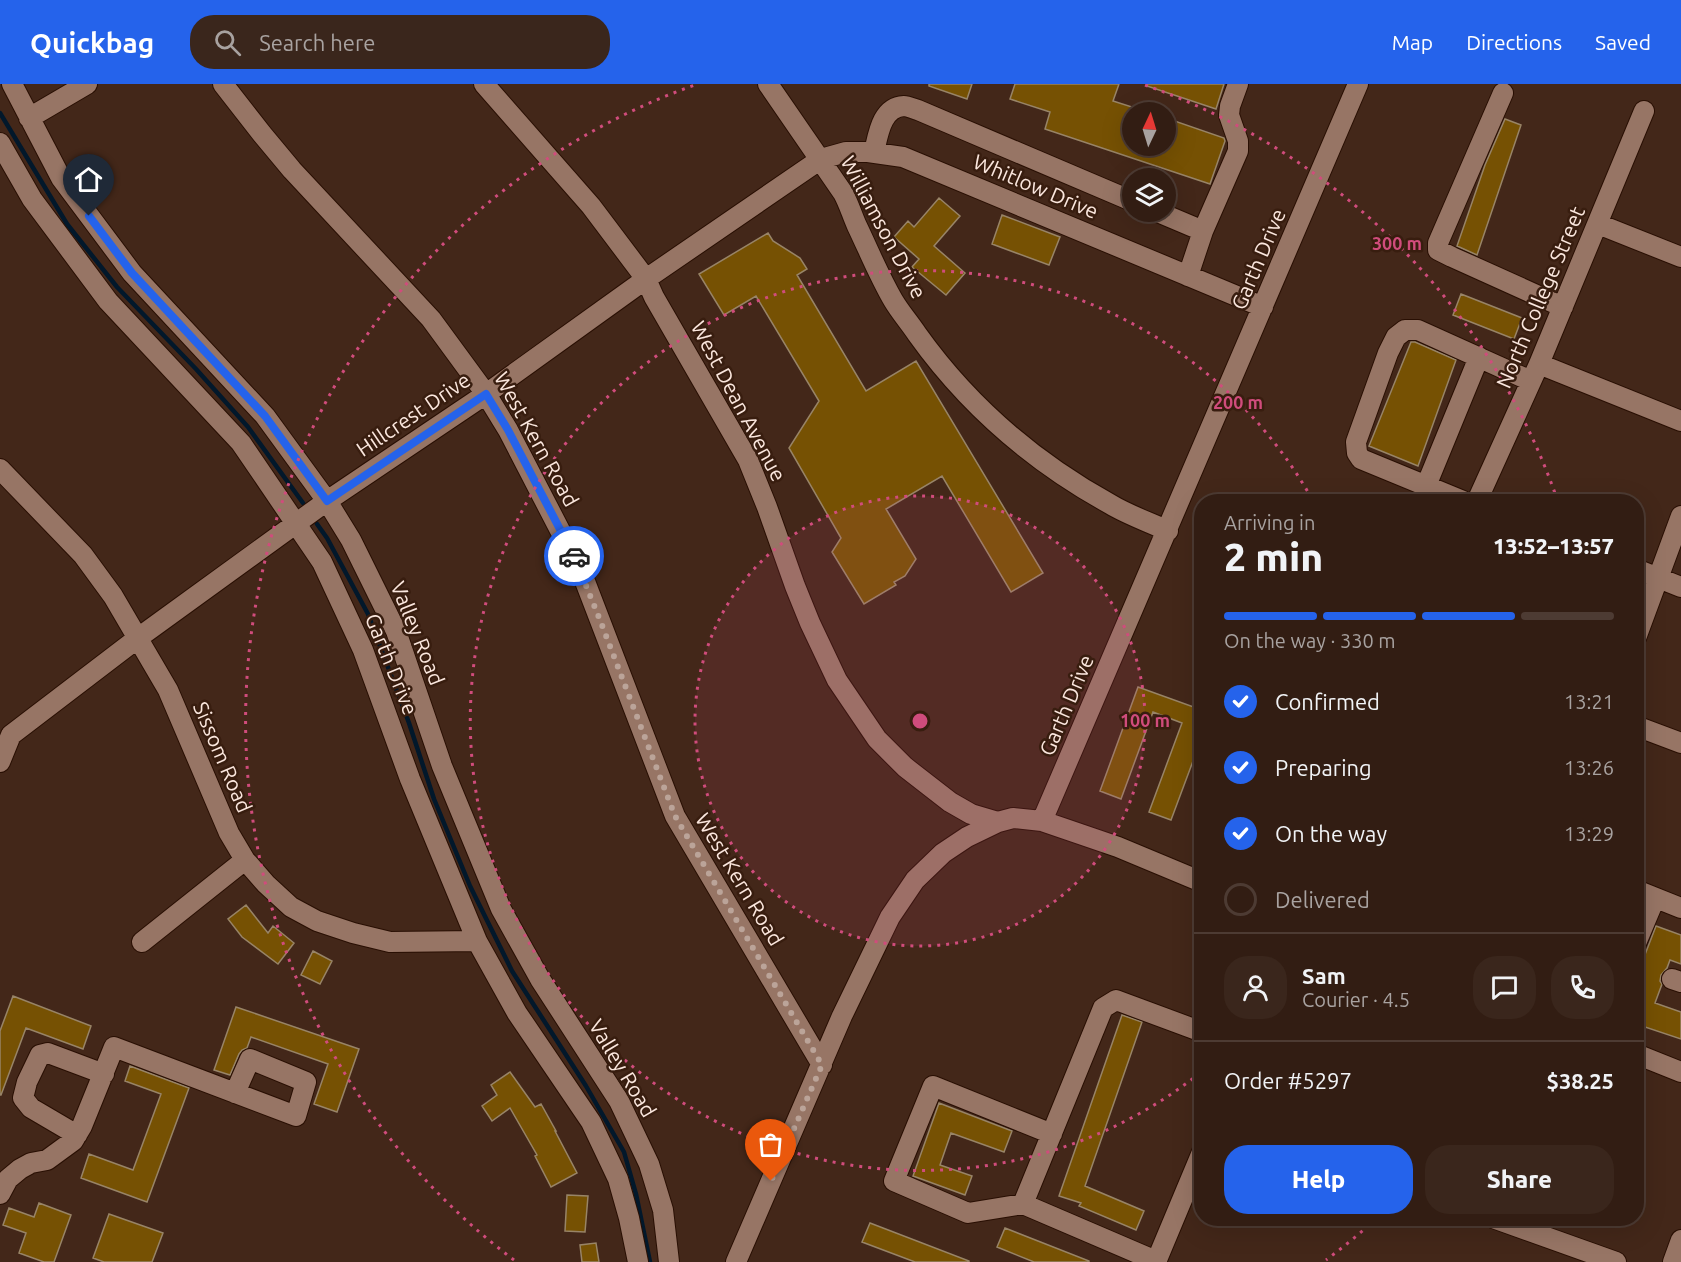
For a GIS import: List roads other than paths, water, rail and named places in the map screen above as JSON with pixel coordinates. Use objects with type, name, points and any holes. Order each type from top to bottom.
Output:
[{"type":"street","name":"Valley Road","points":[[12,84],[61,178],[132,273],[265,416],[327,501],[351,540],[396,631],[442,766],[501,909],[540,979],[619,1101],[650,1164],[663,1209],[669,1262]]},
{"type":"street","points":[[29,118],[87,84]]},
{"type":"street","name":"West Kern Road","points":[[223,84],[292,170],[431,319],[486,394],[508,430],[581,571],[675,816],[822,1065]]},
{"type":"street","name":"West Dean Avenue","points":[[484,84],[591,206],[645,279],[748,460],[810,623],[837,680],[877,739],[905,767],[950,801],[971,814],[998,822]]},
{"type":"street","name":"Williamson Drive","points":[[768,84],[843,193],[879,274],[895,303],[938,363],[970,398],[1043,462],[1112,506],[1168,531]]},
{"type":"street","points":[[1188,276],[1203,231],[1238,151],[1238,141],[1229,115],[1238,84]]},
{"type":"street","name":"Garth Drive","points":[[1042,821],[1358,84]]},
{"type":"street","points":[[1503,93],[1438,243],[1438,250],[1563,307]]},
{"type":"street","points":[[874,152],[882,121],[891,111],[904,106],[1122,197]]},
{"type":"street","name":"North College Street","points":[[1480,494],[1535,373],[1644,111]]},
{"type":"street","name":"Garth Drive","points":[[0,143],[32,199],[108,301],[241,443],[322,562],[363,650],[411,779],[477,941],[517,1013],[591,1122],[618,1179],[638,1262]]},
{"type":"street","name":"Hillcrest Drive","points":[[6,732],[327,501],[486,394],[645,279],[821,159],[846,152],[874,152],[903,157],[922,165]]},
{"type":"street","name":"Whitlow Drive","points":[[922,165],[1263,307]]},
{"type":"street","points":[[1176,220],[1203,231]]},
{"type":"street","points":[[1598,224],[1681,257]]},
{"type":"street","points":[[1446,494],[1360,459],[1357,453],[1356,442],[1388,352],[1396,337],[1405,330],[1418,330],[1479,357],[1681,421]]},
{"type":"street","points":[[1426,486],[1479,357]]},
{"type":"street","name":"Sissom Road","points":[[0,469],[83,555],[113,596],[168,690],[229,833],[245,860],[266,884],[291,907],[317,921],[353,933],[390,942],[477,941]]},
{"type":"street","points":[[1644,616],[1681,516]]},
{"type":"street","points":[[1644,572],[1681,587]]},
{"type":"street","points":[[1644,729],[1681,743]]},
{"type":"street","points":[[0,762],[6,732]]},
{"type":"street","points":[[736,1262],[842,1016],[880,935],[915,880],[943,853],[967,837],[998,822],[1013,818],[1042,821],[1118,847],[1194,879]]},
{"type":"street","points":[[142,942],[245,860]]},
{"type":"street","points":[[1644,893],[1681,908]]},
{"type":"street","points":[[1644,924],[1655,898]]},
{"type":"street","points":[[1023,1204],[1103,1008],[1116,1000],[1194,1029]]},
{"type":"street","points":[[0,1194],[8,1179],[20,1168],[47,1160],[73,1142],[82,1126],[114,1047],[235,1092]]},
{"type":"street","points":[[77,1136],[31,1108],[23,1098],[27,1082],[40,1055],[48,1053],[104,1074]]},
{"type":"street","points":[[1644,1057],[1681,1072]]},
{"type":"street","points":[[1052,1134],[933,1086],[894,1181],[968,1213],[1023,1204],[1156,1261],[1194,1171]]},
{"type":"street","points":[[1515,1226],[1616,1262]]},
{"type":"street","points":[[1673,1262],[1681,1240]]},
{"type":"waterway","points":[[0,113],[67,224],[117,287],[248,427],[303,503]]},
{"type":"waterway","points":[[317,524],[368,614],[409,723],[434,799],[470,886],[512,971],[586,1086],[624,1152],[636,1194],[650,1262]]}]
